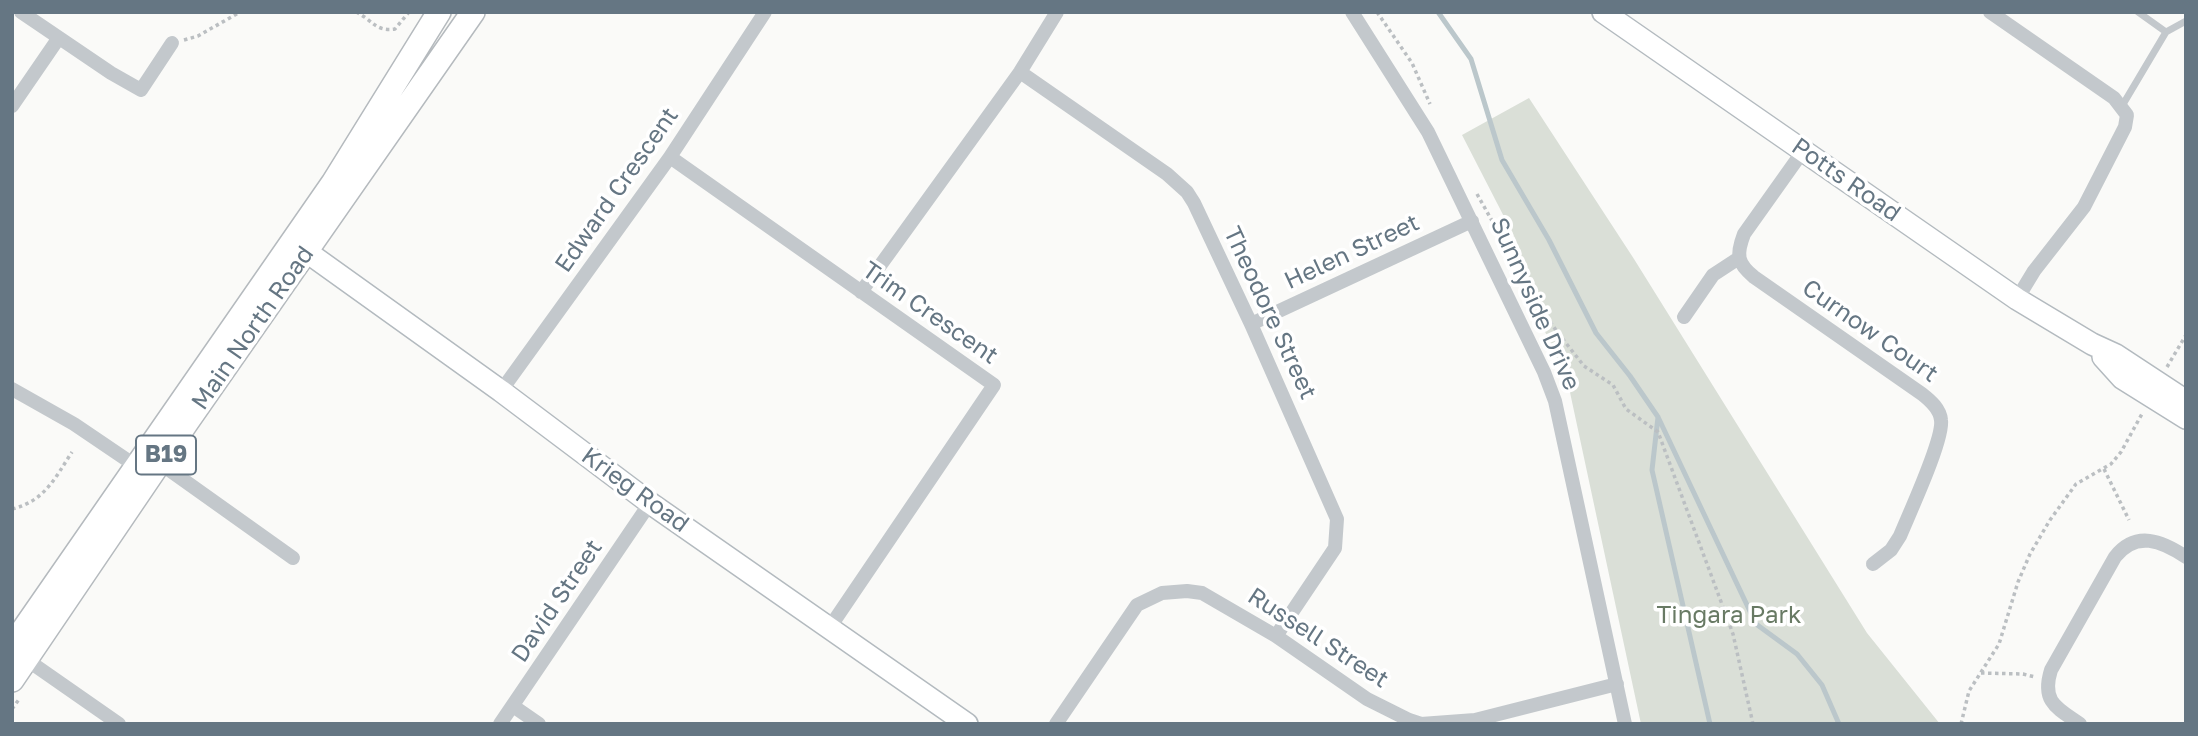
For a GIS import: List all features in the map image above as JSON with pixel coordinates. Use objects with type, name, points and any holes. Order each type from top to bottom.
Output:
[{"type":"main road","name":"Main North Road","points":[[12,680],[17,652],[136,466],[340,173],[439,12]]},
{"type":"main road","name":"Main North Road","points":[[17,652],[161,464],[187,422],[473,12]]},
{"type":"main road","points":[[272,270],[291,257],[307,252],[308,219]]},
{"type":"main road","points":[[136,466],[161,464]]},
{"type":"street","points":[[20,12],[141,90],[172,43]]},
{"type":"street","name":"Edward Crescent","points":[[501,391],[670,157],[765,12]]},
{"type":"street","points":[[861,292],[1020,72],[1057,12]]},
{"type":"street","name":"Sunnyside Drive","points":[[1352,12],[1428,132],[1544,372],[1555,401],[1625,724]]},
{"type":"street","name":"Potts Road","points":[[1603,12],[2017,299],[2092,344],[2116,355],[2186,401]]},
{"type":"street","points":[[1990,12],[2114,98],[2127,115],[2125,127],[2084,207],[2034,271],[2017,299]]},
{"type":"street","points":[[12,106],[58,38]]},
{"type":"street","name":"Theodore Street","points":[[1020,72],[1167,174],[1186,192],[1194,203],[1251,324],[1337,519],[1335,548],[1276,636]]},
{"type":"street","points":[[1684,317],[1713,275],[1739,258],[1739,246],[1744,234],[1803,151]]},
{"type":"street","name":"Trim Crescent","points":[[670,157],[994,385],[830,627]]},
{"type":"street","name":"Helen Street","points":[[1251,324],[1472,221]]},
{"type":"street","name":"Krieg Road","points":[[307,252],[501,391],[650,503],[967,724]]},
{"type":"street","name":"Curnow Court","points":[[1739,258],[1745,269],[1754,277],[1922,394],[1932,402],[1941,416],[1940,435],[1900,536],[1891,550],[1872,564]]},
{"type":"street","name":"Potts Road","points":[[2092,344],[2122,378],[2186,418]]},
{"type":"street","points":[[12,389],[74,424],[136,466]]},
{"type":"street","points":[[161,464],[293,558]]},
{"type":"street","name":"David Street","points":[[500,724],[650,503]]},
{"type":"street","points":[[2080,724],[2053,705],[2048,692],[2048,680],[2051,670],[2115,557],[2125,545],[2140,541],[2167,545],[2186,557]]},
{"type":"street","name":"Russell Street","points":[[1056,724],[1137,605],[1162,593],[1187,591],[1202,593],[1276,636],[1367,699],[1421,724],[1475,720],[1617,684]]},
{"type":"street","points":[[17,652],[119,724]]},
{"type":"street","points":[[513,706],[539,724]]},
{"type":"lane","points":[[2138,12],[2166,32]]},
{"type":"lane","points":[[2122,106],[2166,32],[2186,21]]},
{"type":"path","points":[[172,43],[198,36],[240,12]]},
{"type":"path","points":[[356,12],[384,31],[395,29],[409,12]]},
{"type":"path","points":[[1377,12],[1412,63],[1433,110]]},
{"type":"path","points":[[1476,192],[1542,310],[1558,332],[1584,366],[1613,385],[1626,409],[1658,432],[1732,634],[1753,724]]},
{"type":"path","points":[[2163,374],[2186,335]]},
{"type":"path","points":[[1961,724],[1969,691],[1998,644],[2030,554],[2050,520],[2077,484],[2112,464],[2144,410]]},
{"type":"path","points":[[12,509],[37,500],[72,452]]},
{"type":"path","points":[[2104,468],[2129,520]]},
{"type":"path","points":[[1981,673],[2023,674],[2048,680]]},
{"type":"green space","name":"Tingara Park","points":[[1529,98],[1634,259],[1867,633],[1940,724],[1641,724],[1568,383],[1525,287],[1515,238],[1462,135]]},
{"type":"waterway","points":[[1438,12],[1471,59],[1502,160],[1549,240],[1596,333],[1658,417],[1756,624],[1797,654],[1822,685],[1839,724]]},
{"type":"waterway","points":[[1658,417],[1652,470],[1710,724]]}]
